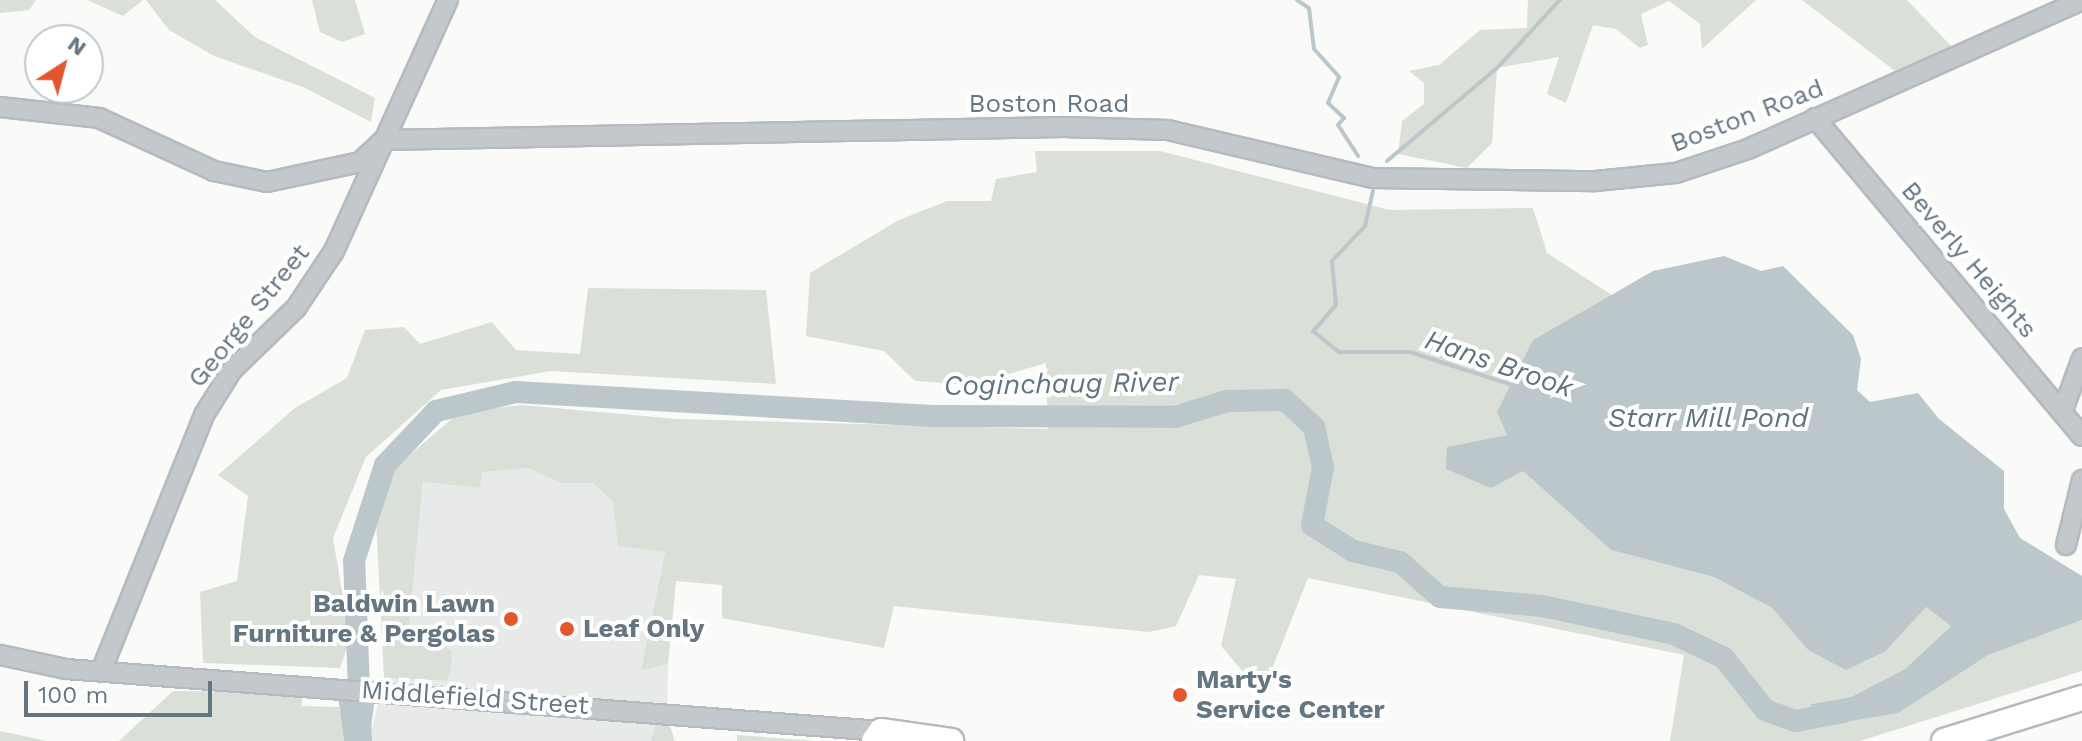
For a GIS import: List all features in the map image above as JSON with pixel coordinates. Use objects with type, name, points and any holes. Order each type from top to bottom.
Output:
[{"type":"main road","points":[[1944,741],[2082,698]]},
{"type":"main road","name":"Middlefield Street","points":[[878,736],[951,741]]},
{"type":"street","name":"George Street","points":[[102,669],[204,415],[232,370],[296,308],[334,251],[448,0]]},
{"type":"street","name":"Boston Road","points":[[384,140],[1168,130],[1372,178],[1596,181],[1676,173],[1815,118],[2082,0]]},
{"type":"street","points":[[0,107],[99,118],[214,171],[267,182],[360,162],[384,140]]},
{"type":"street","name":"Beverly Heights","points":[[1815,118],[2082,436]]},
{"type":"street","points":[[2063,410],[2082,358]]},
{"type":"street","points":[[2066,545],[2082,480]]},
{"type":"street","name":"Middlefield Street","points":[[0,655],[102,669],[878,736]]},
{"type":"shaded area","points":[[0,0],[36,0],[29,10],[0,13]]},
{"type":"shaded area","points":[[87,0],[143,0],[123,16]]},
{"type":"shaded area","points":[[146,0],[215,0],[255,37],[375,98],[371,122],[303,87],[214,56],[169,30]]},
{"type":"shaded area","points":[[312,0],[355,0],[365,34],[342,42],[320,32]]},
{"type":"shaded area","points":[[1528,0],[1756,0],[1702,49],[1700,24],[1669,1],[1641,14],[1648,45],[1640,48],[1616,29],[1593,25],[1566,103],[1547,94],[1559,57],[1497,68],[1492,143],[1467,168],[1398,154],[1402,121],[1424,104],[1424,83],[1409,71],[1439,65],[1480,30],[1527,28]]},
{"type":"shaded area","points":[[1802,0],[1907,0],[1952,47],[1895,71]]},
{"type":"shaded area","points":[[1035,151],[1160,151],[1390,210],[1533,208],[1547,253],[1612,295],[1533,340],[1507,435],[1447,447],[1523,471],[1611,550],[1714,577],[1772,608],[1808,650],[1886,651],[1926,607],[1951,626],[1905,669],[1851,697],[1811,704],[1815,727],[2054,625],[2082,620],[2082,671],[1860,741],[1670,741],[1684,655],[1308,578],[1262,694],[1221,646],[1236,579],[1199,575],[1176,626],[1149,632],[894,606],[884,648],[722,618],[722,585],[676,581],[668,664],[641,670],[665,552],[618,546],[613,502],[593,483],[562,483],[528,468],[482,472],[480,488],[423,482],[408,637],[441,643],[452,652],[451,668],[447,681],[384,678],[376,519],[392,470],[460,412],[522,405],[677,419],[1048,429],[1046,363],[971,385],[915,381],[884,351],[806,336],[810,273],[899,220],[947,201],[991,201],[996,179],[1037,172]]},
{"type":"shaded area","points":[[588,288],[766,290],[776,384],[551,371],[441,390],[366,457],[333,538],[350,639],[340,668],[203,663],[200,592],[237,581],[248,496],[218,475],[295,408],[347,378],[365,330],[404,327],[420,344],[492,322],[516,350],[580,354]]},
{"type":"shaded area","points":[[528,468],[562,482],[593,483],[665,551],[641,669],[668,664],[667,718],[656,721],[651,741],[369,741],[384,678],[446,681],[408,638],[423,482],[480,488],[481,471]]},
{"type":"shaded area","points":[[173,691],[302,692],[302,706],[339,707],[344,741],[119,741]]},
{"type":"shaded area","points":[[667,718],[675,741],[651,741],[656,721]]},
{"type":"shaded area","points":[[0,731],[47,741],[0,741]]},
{"type":"shaded area","points":[[737,735],[817,741],[737,741]]},
{"type":"water","name":"Starr Mill Pond","points":[[1724,256],[1761,271],[1783,266],[1853,335],[1861,359],[1857,390],[1870,402],[1918,393],[1939,419],[2004,471],[2004,509],[2020,538],[2082,576],[2082,620],[1988,655],[1898,713],[1815,727],[1811,704],[1851,697],[1905,669],[1951,626],[1926,607],[1886,651],[1846,670],[1808,650],[1772,608],[1714,577],[1611,550],[1523,471],[1491,488],[1446,469],[1447,447],[1507,435],[1497,412],[1533,340],[1653,271]]},
{"type":"water","points":[[338,696],[375,698],[369,741],[344,741]]},
{"type":"waterway","name":"Hans Brook","points":[[1297,0],[1309,8],[1314,49],[1339,77],[1328,103],[1344,118],[1338,125],[1358,156]]},
{"type":"waterway","points":[[1387,161],[1497,68],[1560,0]]},
{"type":"waterway","name":"Hans Brook","points":[[1373,191],[1365,226],[1332,261],[1336,305],[1313,331],[1339,352],[1410,352],[1515,386]]},
{"type":"waterway","name":"Coginchaug River","points":[[361,741],[354,561],[385,465],[436,411],[516,392],[937,416],[1175,417],[1227,401],[1285,400],[1314,427],[1323,467],[1312,525],[1353,551],[1400,562],[1440,597],[1542,606],[1674,634],[1724,658],[1765,710],[1796,721],[1843,712]]},
{"type":"place","name":"Baldwin Lawn Furniture & Pergolas","points":[[511,619]]},
{"type":"place","name":"Leaf Only","points":[[567,629]]},
{"type":"place","name":"Marty's Service Center","points":[[1180,695]]}]
